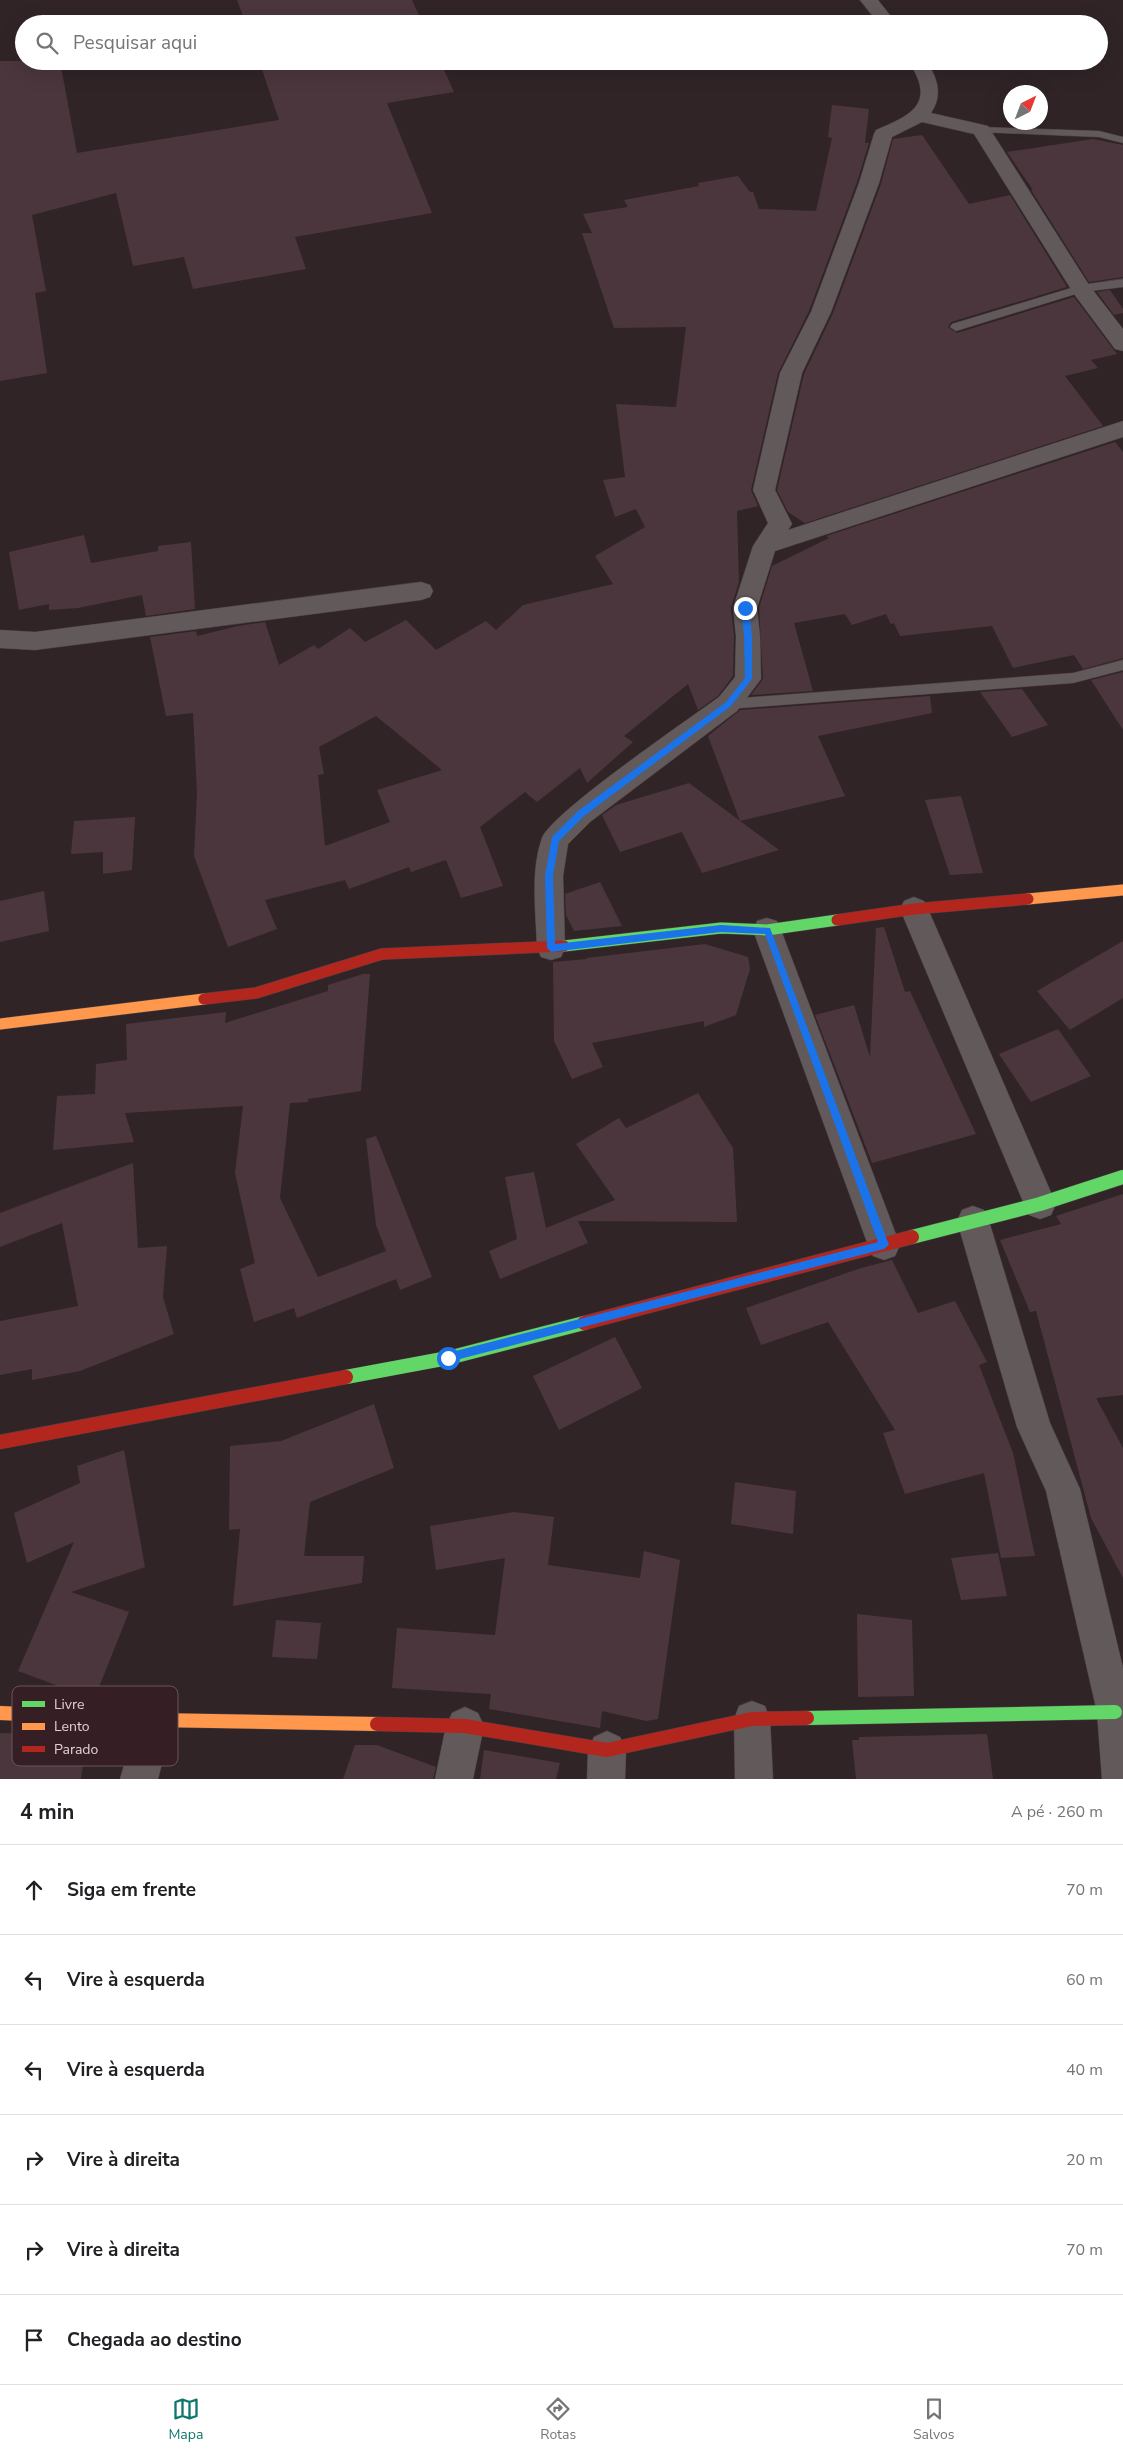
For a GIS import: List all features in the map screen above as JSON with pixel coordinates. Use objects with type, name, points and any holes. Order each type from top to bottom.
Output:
[{"type":"street","points":[[870,0],[881,15]]},
{"type":"street","points":[[551,948],[549,876],[555,840],[581,814],[728,704],[748,679],[748,636],[745,608],[765,546],[780,524],[764,490],[791,373],[821,312],[869,183],[883,134],[920,116],[928,100],[929,86],[927,74],[924,70]]},
{"type":"street","points":[[920,116],[981,130],[1081,289],[1123,344]]},
{"type":"street","points":[[765,546],[1123,429]]},
{"type":"street","points":[[0,639],[35,641],[421,591]]},
{"type":"street","points":[[0,1024],[256,993],[382,954],[551,948],[721,928],[767,930],[914,909],[1123,890]]},
{"type":"street","points":[[914,909],[1040,1204]]},
{"type":"street","points":[[767,930],[884,1245]]},
{"type":"street","points":[[0,1442],[448,1358],[1040,1204],[1123,1177]]},
{"type":"street","points":[[973,1221],[1034,1426],[1063,1489],[1119,1711],[1121,1779]]},
{"type":"street","points":[[178,1720],[465,1726],[606,1765],[752,1719],[1119,1711]]},
{"type":"street","points":[[752,1719],[754,1779]]},
{"type":"street","points":[[454,1779],[465,1726]]},
{"type":"street","points":[[140,1779],[143,1766]]},
{"type":"lane","points":[[981,130],[1099,134],[1123,140]]},
{"type":"lane","points":[[956,327],[1081,289],[1123,283]]},
{"type":"lane","points":[[728,704],[1073,678],[1123,665]]},
{"type":"building","points":[[237,0],[412,0],[419,15],[243,15]]},
{"type":"building","points":[[0,61],[15,61],[15,70],[62,70],[77,153],[279,120],[262,70],[444,70],[454,92],[387,103],[432,213],[295,237],[306,269],[193,289],[184,257],[133,266],[116,193],[32,215],[46,291],[35,293],[47,373],[0,381]]},
{"type":"building","points":[[832,105],[869,109],[865,143],[869,143],[857,182],[809,311],[778,373],[751,490],[758,506],[737,511],[739,582],[731,608],[734,636],[733,676],[718,696],[698,710],[688,684],[624,736],[633,742],[587,783],[580,768],[537,802],[525,792],[480,827],[503,886],[461,898],[446,860],[411,872],[409,867],[349,889],[345,880],[265,900],[277,929],[228,947],[194,856],[197,793],[193,713],[166,716],[150,637],[196,631],[197,636],[238,626],[265,622],[279,665],[314,645],[318,649],[350,628],[365,642],[406,620],[436,650],[486,621],[496,630],[523,605],[613,584],[595,556],[645,527],[636,509],[615,517],[603,480],[625,477],[616,404],[676,407],[686,327],[614,328],[582,233],[592,233],[583,214],[628,207],[624,200],[699,186],[698,183],[738,176],[750,192],[753,192],[759,209],[816,211],[832,138],[828,137]],"holes":[[[376,716],[442,770],[377,790],[390,822],[325,846],[318,775],[324,774],[319,747]]]},
{"type":"building","points":[[922,135],[969,204],[1010,195],[1067,287],[951,322],[948,327],[957,333],[1074,297],[1117,354],[1091,360],[1098,368],[1065,376],[1103,426],[805,523],[788,512],[777,490],[804,374],[833,313],[881,184],[893,139]]},
{"type":"building","points":[[1093,139],[1123,145],[1123,277],[1089,282],[1031,190],[1033,190],[1007,152]]},
{"type":"building","points":[[1110,290],[1123,309],[1123,313],[1114,315],[1097,292]]},
{"type":"building","points":[[1115,442],[1123,452],[1123,658],[1083,669],[1074,655],[1013,668],[992,626],[900,636],[894,623],[891,624],[886,614],[852,625],[845,614],[794,623],[813,691],[751,695],[763,679],[759,608],[772,566],[829,538],[826,536]]},
{"type":"building","points":[[84,535],[91,563],[158,551],[158,546],[191,542],[195,609],[146,616],[142,595],[78,608],[49,610],[49,604],[19,610],[9,552]]},
{"type":"building","points":[[1123,672],[1123,730],[1091,680]]},
{"type":"building","points":[[1022,689],[1048,725],[1012,737],[980,692]]},
{"type":"building","points":[[930,696],[932,713],[818,736],[845,796],[740,821],[708,736],[740,710]]},
{"type":"building","points":[[689,783],[779,850],[702,873],[682,832],[620,852],[602,815],[616,805]]},
{"type":"building","points":[[961,796],[983,873],[950,875],[925,800]]},
{"type":"building","points":[[135,817],[132,870],[103,874],[103,852],[71,854],[74,821]]},
{"type":"building","points":[[600,882],[622,926],[574,931],[566,915],[565,894]]},
{"type":"building","points":[[44,891],[49,931],[0,942],[0,901]]},
{"type":"building","points":[[884,927],[905,992],[910,991],[976,1134],[872,1163],[815,1015],[854,1005],[870,1057],[876,928]]},
{"type":"building","points":[[1123,941],[1123,998],[1070,1030],[1037,991]]},
{"type":"building","points":[[705,944],[748,957],[750,969],[736,1015],[704,1027],[704,1021],[592,1043],[603,1067],[572,1079],[554,1041],[553,962]]},
{"type":"building","points":[[363,974],[370,974],[361,1091],[308,1099],[308,1102],[290,1103],[280,1198],[318,1277],[386,1251],[376,1225],[366,1139],[376,1136],[432,1277],[400,1290],[396,1279],[297,1318],[294,1308],[254,1322],[240,1269],[255,1263],[235,1173],[243,1106],[125,1113],[134,1142],[53,1150],[57,1096],[95,1094],[96,1064],[127,1060],[126,1024],[226,1012],[225,1023],[328,991],[328,985]]},
{"type":"building","points":[[1058,1029],[1091,1076],[1031,1102],[999,1054]]},
{"type":"building","points":[[698,1093],[733,1148],[737,1222],[578,1221],[588,1243],[500,1279],[489,1251],[517,1239],[505,1177],[534,1172],[546,1228],[615,1200],[576,1144],[619,1118],[626,1128]]},
{"type":"building","points":[[133,1163],[138,1248],[167,1246],[163,1297],[174,1334],[80,1371],[32,1380],[32,1369],[0,1375],[0,1321],[78,1306],[62,1223],[0,1247],[0,1213]]},
{"type":"building","points":[[1123,1194],[1123,1395],[1096,1398],[1123,1448],[1123,1578],[1091,1518],[1036,1311],[1030,1312],[1000,1240],[1061,1224],[1056,1216]]},
{"type":"building","points":[[892,1260],[918,1313],[955,1301],[987,1362],[979,1365],[1013,1453],[1035,1556],[1001,1558],[984,1473],[905,1494],[883,1433],[895,1430],[828,1322],[761,1345],[746,1308],[861,1268]]},
{"type":"building","points":[[615,1337],[642,1388],[559,1430],[533,1376]]},
{"type":"building","points":[[374,1404],[394,1468],[310,1502],[304,1556],[364,1556],[362,1583],[233,1606],[240,1529],[229,1530],[230,1446],[281,1441]]},
{"type":"building","points":[[124,1450],[145,1567],[71,1592],[129,1612],[99,1686],[58,1686],[18,1671],[74,1542],[27,1563],[14,1513],[80,1483],[77,1466]]},
{"type":"building","points":[[735,1482],[796,1491],[793,1534],[731,1524]]},
{"type":"building","points":[[514,1512],[554,1517],[548,1565],[640,1578],[644,1551],[680,1560],[658,1719],[646,1721],[602,1711],[600,1728],[489,1709],[491,1694],[392,1688],[397,1628],[495,1635],[505,1558],[436,1570],[430,1526]]},
{"type":"building","points":[[998,1553],[1007,1596],[961,1600],[951,1558]]},
{"type":"building","points":[[857,1614],[912,1620],[914,1696],[858,1697]]},
{"type":"building","points":[[276,1620],[321,1623],[317,1659],[272,1657]]},
{"type":"building","points":[[0,1733],[12,1734],[12,1766],[83,1766],[81,1779],[0,1779]]},
{"type":"building","points":[[987,1734],[993,1779],[856,1779],[852,1740],[859,1740],[859,1737]]},
{"type":"building","points":[[355,1745],[377,1745],[436,1767],[433,1779],[343,1779]]},
{"type":"building","points":[[484,1750],[560,1763],[556,1779],[480,1779]]},
{"type":"traffic: fast","points":[[564,946],[721,928],[767,930],[837,920]]},
{"type":"traffic: fast","points":[[912,1237],[1040,1204],[1123,1177]]},
{"type":"traffic: fast","points":[[346,1377],[448,1358],[584,1323]]},
{"type":"traffic: fast","points":[[807,1718],[1115,1712]]},
{"type":"traffic: slow","points":[[1028,899],[1123,890]]},
{"type":"traffic: slow","points":[[0,1024],[204,999]]},
{"type":"traffic: slow","points":[[0,1713],[12,1714]]},
{"type":"traffic: slow","points":[[178,1720],[377,1724]]},
{"type":"traffic: jam","points":[[837,920],[914,909],[1028,899]]},
{"type":"traffic: jam","points":[[204,999],[256,993],[382,954],[564,946]]},
{"type":"traffic: jam","points":[[584,1323],[912,1237]]},
{"type":"traffic: jam","points":[[0,1442],[346,1377]]},
{"type":"traffic: jam","points":[[377,1724],[465,1726],[607,1750],[752,1719],[807,1718]]},
{"type":"route","points":[[448,1358],[884,1245],[767,930],[721,928],[551,948],[549,876],[555,840],[581,814],[728,704],[748,679],[748,636],[745,608]]}]
